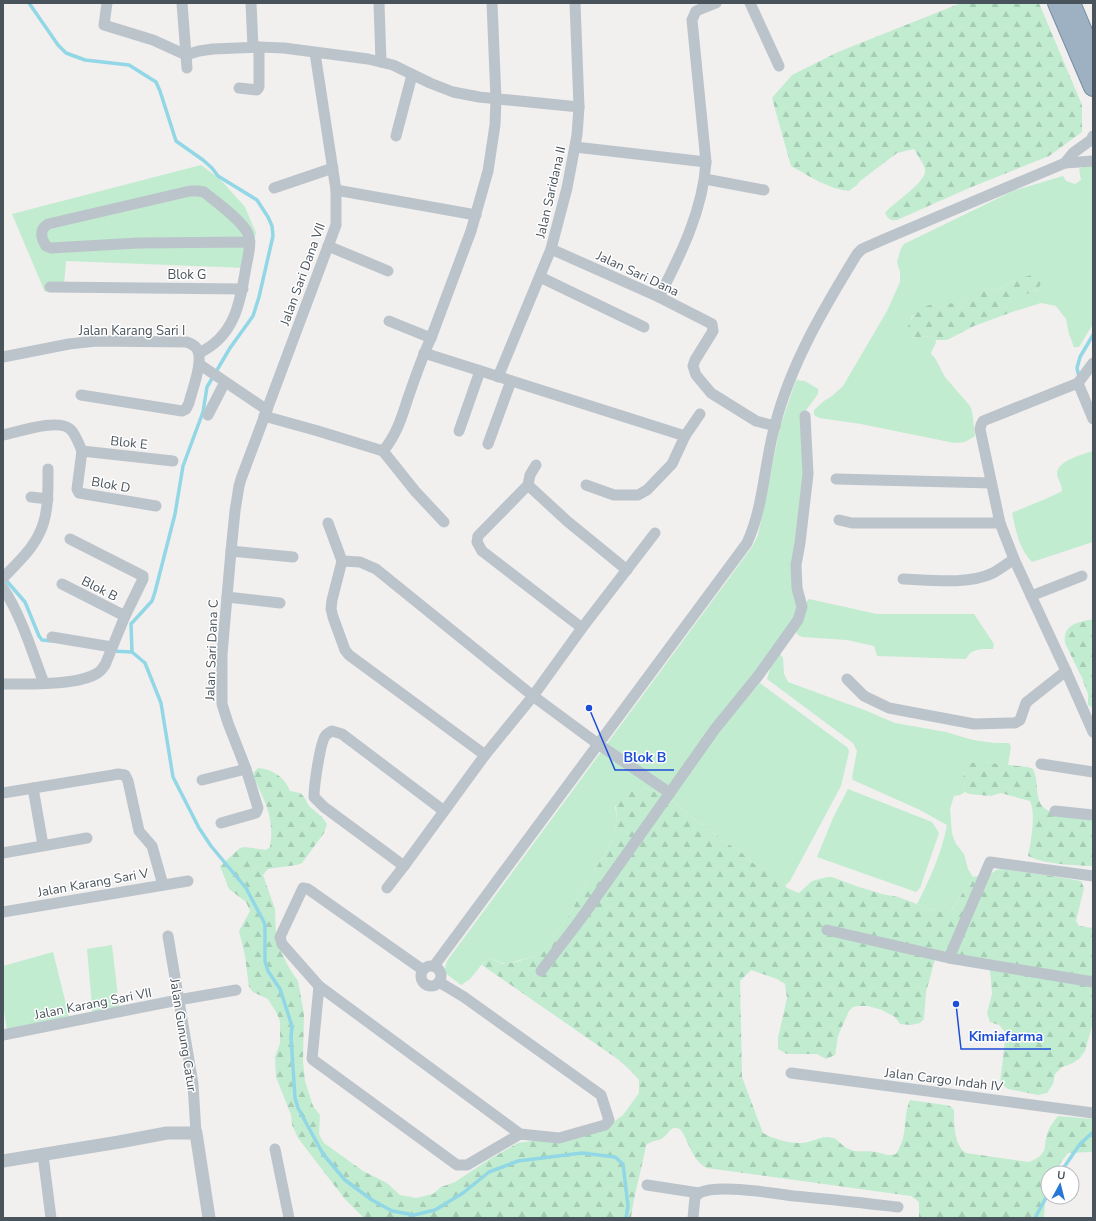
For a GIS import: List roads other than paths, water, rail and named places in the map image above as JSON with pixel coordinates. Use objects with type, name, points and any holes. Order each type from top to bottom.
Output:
[{"type":"highway","points":[[1057,3],[1093,87]]},
{"type":"highway","points":[[1071,3],[1093,55]]},
{"type":"street","points":[[106,3],[104,25],[153,40],[186,55],[213,49],[256,47],[284,48],[368,59],[393,65],[412,75],[453,92],[479,97],[579,107]]},
{"type":"street","points":[[182,3],[187,68]]},
{"type":"street","points":[[239,88],[257,90],[260,87],[251,3]]},
{"type":"street","points":[[379,3],[381,62]]},
{"type":"street","points":[[444,522],[415,491],[383,451],[394,437],[476,215],[488,172],[495,125],[496,99],[492,3]]},
{"type":"street","name":"Jalan Saridana II","points":[[498,377],[551,249],[567,188],[575,147],[579,107],[575,3]]},
{"type":"street","points":[[659,297],[688,235],[705,179],[706,162],[692,20],[696,11],[716,3]]},
{"type":"street","points":[[750,3],[779,66]]},
{"type":"street","name":"Jalan Sari Dana VII","points":[[235,511],[241,479],[336,225],[336,190],[316,53]]},
{"type":"street","points":[[396,136],[412,75]]},
{"type":"street","points":[[1065,163],[1073,153],[1091,140],[1093,136]]},
{"type":"street","points":[[575,147],[706,162]]},
{"type":"street","points":[[434,966],[438,968],[441,973],[439,982],[435,985],[429,986],[422,980],[421,975],[423,970],[430,966],[434,966],[747,543],[756,520],[775,426],[790,378],[820,316],[857,254],[862,249],[1065,163],[1093,161]]},
{"type":"street","points":[[274,188],[333,168]]},
{"type":"street","points":[[705,179],[764,190]]},
{"type":"street","points":[[336,190],[476,215]]},
{"type":"street","points":[[81,395],[182,410],[186,409],[201,362],[209,349],[227,331],[235,317],[242,289],[250,242],[248,233],[242,225],[204,192],[198,191],[190,191],[48,224],[43,227],[41,231],[46,246],[52,248],[146,243],[250,242]]},
{"type":"street","points":[[328,246],[388,271]]},
{"type":"street","name":"Jalan Sari Dana","points":[[551,249],[659,297],[712,324],[713,331],[695,360],[693,366],[694,371],[711,393],[756,421],[775,426]]},
{"type":"street","points":[[540,277],[644,327]]},
{"type":"street","name":"Blok G","points":[[50,287],[242,289]]},
{"type":"street","points":[[389,321],[431,338]]},
{"type":"street","name":"Jalan Karang Sari I","points":[[3,357],[69,344],[96,341],[187,342],[193,344],[197,349],[201,362],[265,413],[383,451]]},
{"type":"street","points":[[424,353],[685,436]]},
{"type":"street","points":[[1093,363],[1078,383],[983,421],[980,430],[1000,523],[1014,559],[1093,732]]},
{"type":"street","points":[[459,431],[480,371]]},
{"type":"street","points":[[488,444],[511,381]]},
{"type":"street","points":[[208,415],[225,382]]},
{"type":"street","points":[[1078,383],[1093,419]]},
{"type":"street","points":[[586,485],[614,494],[638,495],[647,490],[672,464],[685,436],[700,414]]},
{"type":"street","points":[[541,971],[580,920],[715,729],[758,676],[798,620],[802,607],[797,588],[796,565],[808,474],[805,416]]},
{"type":"street","points":[[3,435],[43,426],[57,425],[70,429],[82,450]]},
{"type":"street","name":"Blok E","points":[[82,450],[173,461]]},
{"type":"street","name":"Blok D","points":[[82,450],[77,489],[79,493],[156,506]]},
{"type":"street","points":[[536,465],[530,475],[528,485],[478,536],[479,546],[482,550],[582,628]]},
{"type":"street","points":[[3,578],[30,548],[40,534],[48,499],[48,469]]},
{"type":"street","points":[[836,479],[992,483]]},
{"type":"street","points":[[528,485],[567,521],[627,570]]},
{"type":"street","points":[[31,497],[48,499]]},
{"type":"street","name":"Jalan Sari Dana C","points":[[221,823],[256,813],[258,808],[246,769],[222,704],[222,654],[235,511]]},
{"type":"street","points":[[840,520],[852,523],[1000,523]]},
{"type":"street","points":[[328,523],[342,561],[331,608],[333,617],[349,655],[485,755]]},
{"type":"street","points":[[387,888],[485,755],[533,696],[654,533]]},
{"type":"street","points":[[3,684],[44,684],[74,680],[94,675],[100,672],[105,665],[125,616],[144,579],[143,576],[70,539]]},
{"type":"street","points":[[231,551],[293,557]]},
{"type":"street","points":[[903,579],[974,579],[992,573],[1014,559]]},
{"type":"street","points":[[342,561],[360,562],[376,570],[533,696],[598,744],[670,793]]},
{"type":"street","points":[[1031,596],[1082,576]]},
{"type":"street","name":"Blok B","points":[[62,584],[125,616]]},
{"type":"street","points":[[3,588],[10,598],[22,625],[44,684]]},
{"type":"street","points":[[227,597],[280,603]]},
{"type":"street","points":[[52,638],[112,647]]},
{"type":"street","points":[[846,679],[864,696],[889,708],[974,724],[1009,723],[1020,720],[1026,703],[1066,671]]},
{"type":"street","points":[[404,866],[324,807],[314,797],[319,761],[326,734],[332,731],[342,734],[444,811]]},
{"type":"street","points":[[1041,764],[1093,772]]},
{"type":"street","points":[[202,780],[246,769]]},
{"type":"street","points":[[3,793],[118,774],[125,775],[128,781],[138,831],[152,846],[163,885]]},
{"type":"street","points":[[34,788],[44,845]]},
{"type":"street","points":[[1055,811],[1093,815]]},
{"type":"street","points":[[3,853],[87,838]]},
{"type":"street","points":[[949,958],[990,862],[1093,876]]},
{"type":"street","name":"Jalan Karang Sari V","points":[[3,912],[188,880]]},
{"type":"street","points":[[423,970],[309,890],[303,888],[280,939],[282,944],[319,986],[520,1134],[559,1138],[605,1125],[609,1120],[601,1095],[464,997],[439,982]]},
{"type":"street","points":[[827,930],[949,958],[1093,982]]},
{"type":"street","name":"Jalan Gunung Catur","points":[[168,936],[193,1084],[196,1134],[209,1218]]},
{"type":"street","points":[[319,986],[312,1059],[457,1165],[467,1165],[520,1134]]},
{"type":"street","name":"Jalan Karang Sari VII","points":[[3,1035],[236,990]]},
{"type":"street","name":"Jalan Cargo Indah IV","points":[[791,1073],[1093,1113]]},
{"type":"street","points":[[3,1161],[167,1132],[196,1134]]},
{"type":"street","points":[[275,1149],[289,1218]]},
{"type":"street","points":[[43,1155],[51,1218]]},
{"type":"street","points":[[647,1185],[699,1193]]},
{"type":"street","points":[[693,1218],[695,1197],[699,1193],[706,1190],[716,1189],[762,1192],[898,1207]]},
{"type":"waterway","points":[[29,3],[58,45],[66,53],[85,60],[129,65],[156,82],[176,141],[203,160],[218,176],[257,200],[272,226],[273,236],[259,297],[253,316],[230,348],[207,387],[203,412],[183,466],[175,514],[155,592],[152,601],[131,624],[132,652]]},
{"type":"waterway","points":[[1079,377],[1077,368],[1080,357],[1093,335]]},
{"type":"waterway","points":[[4,578],[25,602],[42,640],[52,641]]},
{"type":"waterway","points":[[112,651],[132,652],[145,663],[161,703],[173,777],[199,828],[211,846],[246,888],[265,924],[265,961],[268,971],[280,989],[292,1026],[291,1037],[295,1098],[298,1108],[323,1154],[345,1180],[372,1200],[392,1211],[414,1215],[435,1210],[463,1193],[489,1172],[518,1161],[582,1153],[615,1157],[623,1164],[628,1206],[626,1218]]},
{"type":"waterway","points":[[1066,1165],[1080,1144],[1093,1132]]},
{"type":"waterway","points":[[1035,1218],[1042,1205]]},
{"type":"place","name":"Blok B","points":[[589,708]]},
{"type":"place","name":"Kimiafarma","points":[[956,1004]]}]
